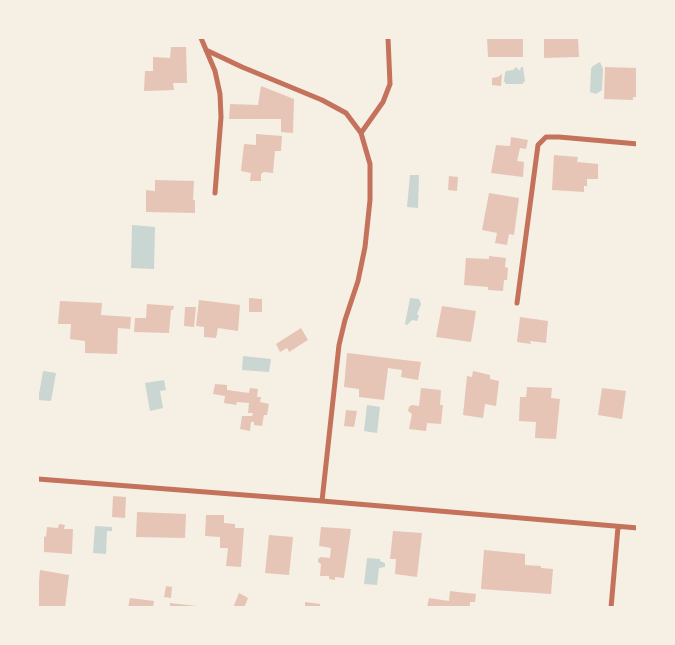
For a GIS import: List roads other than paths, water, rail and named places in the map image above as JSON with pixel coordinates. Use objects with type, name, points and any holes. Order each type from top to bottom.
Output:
[{"type":"street","points":[[201,38],[215,71],[220,94],[221,117],[215,193]]},
{"type":"street","points":[[361,134],[383,102],[390,84],[388,38]]},
{"type":"street","points":[[206,50],[322,100],[346,113],[361,134],[370,164],[370,200],[365,247],[360,272],[339,345],[322,501]]},
{"type":"street","points":[[517,303],[538,145],[546,137],[638,144]]},
{"type":"street","points":[[38,479],[638,528]]},
{"type":"street","points":[[611,608],[618,527]]}]
